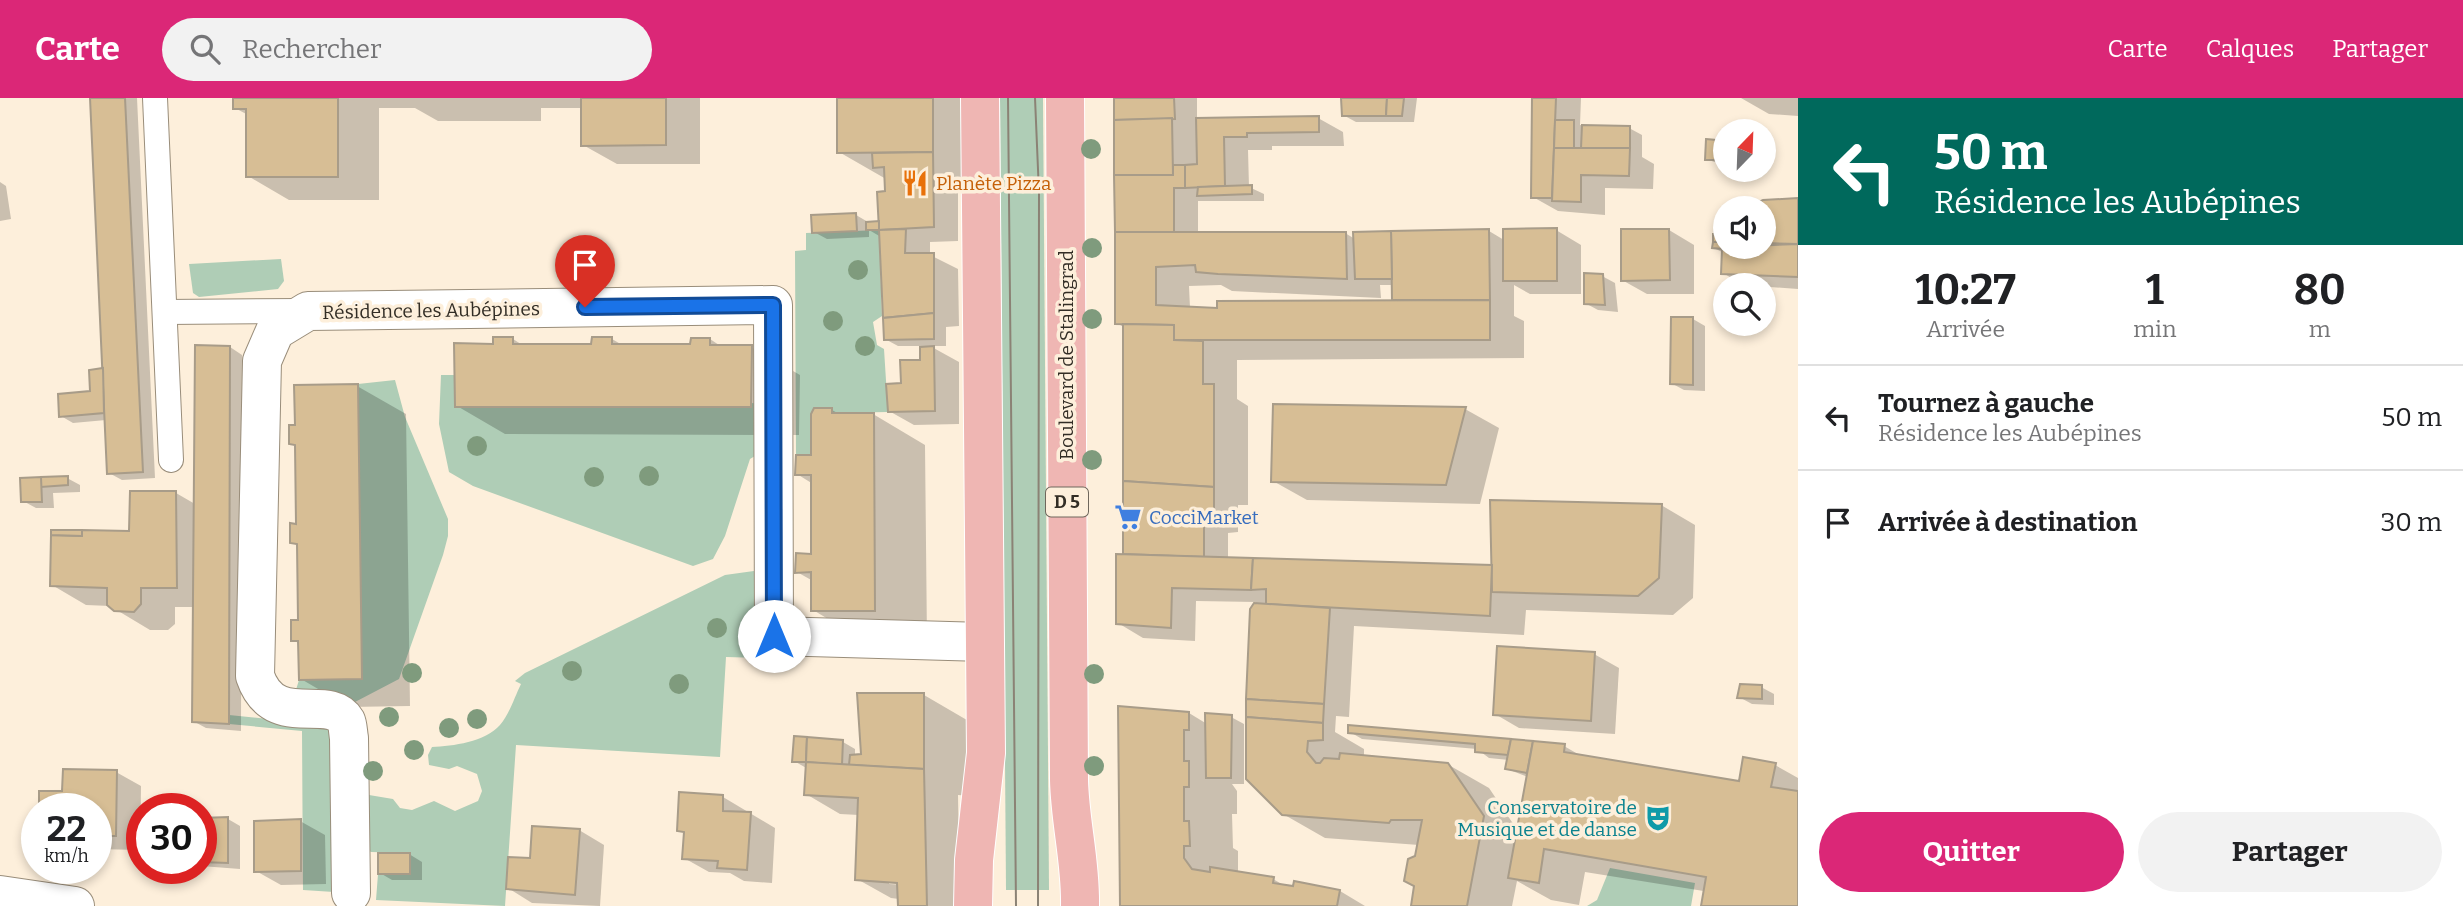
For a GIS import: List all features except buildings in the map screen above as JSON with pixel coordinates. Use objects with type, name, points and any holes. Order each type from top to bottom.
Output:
[{"type":"main road","points":[[973,906],[974,860],[985,781],[980,98]]},
{"type":"main road","name":"Boulevard de Stalingrad","points":[[1065,98],[1069,780],[1079,852],[1080,906]]},
{"type":"street","name":"Résidence les Aubépines","points":[[351,899],[349,738],[346,722],[335,711],[273,704],[260,691],[255,676],[262,361],[275,331],[308,311],[773,305],[774,636],[984,642]]},
{"type":"street","points":[[0,895],[75,906]]},
{"type":"lane","points":[[155,98],[172,460]]},
{"type":"lane","points":[[165,312],[308,311]]},
{"type":"green space","points":[[1000,98],[1043,98],[1049,890],[1006,890]]},
{"type":"green space","points":[[879,230],[882,316],[873,322],[877,345],[884,349],[888,412],[832,413],[832,408],[815,408],[811,414],[811,455],[796,455],[795,251],[806,250],[806,233]]},
{"type":"green space","points":[[281,259],[284,281],[278,289],[199,297],[193,293],[189,264]]},
{"type":"green space","points":[[441,375],[455,375],[455,407],[761,403],[760,453],[750,459],[725,536],[713,559],[693,566],[473,486],[449,472],[439,424]]},
{"type":"green space","points":[[395,380],[405,417],[448,519],[448,536],[443,555],[399,679],[355,702],[343,696],[295,693],[299,680],[362,679],[358,384]]},
{"type":"green space","points":[[761,570],[762,658],[726,657],[720,757],[516,745],[505,906],[376,900],[378,874],[410,853],[371,852],[364,847],[363,794],[393,799],[400,808],[412,810],[434,801],[455,811],[478,801],[482,791],[477,774],[457,766],[449,769],[429,765],[428,755],[432,747],[468,742],[494,731],[506,716],[521,684],[515,681],[525,673],[725,575]]},
{"type":"green space","points":[[229,715],[317,724],[327,727],[333,736],[334,892],[303,890],[302,731],[229,724]]},
{"type":"green space","points":[[1610,868],[1695,883],[1691,906],[1587,906],[1597,900]]},
{"type":"tram line","points":[[1008,98],[1016,906]]},
{"type":"tram line","points":[[1035,98],[1039,193],[1038,906]]},
{"type":"place","name":"Planète Pizza","points":[[915,183]]},
{"type":"place","name":"CocciMarket","points":[[1128,517]]},
{"type":"place","name":"Conservatoire de Musique et de danse","points":[[1658,818]]},
{"type":"route","points":[[585,307],[773,305],[774,636]]}]
